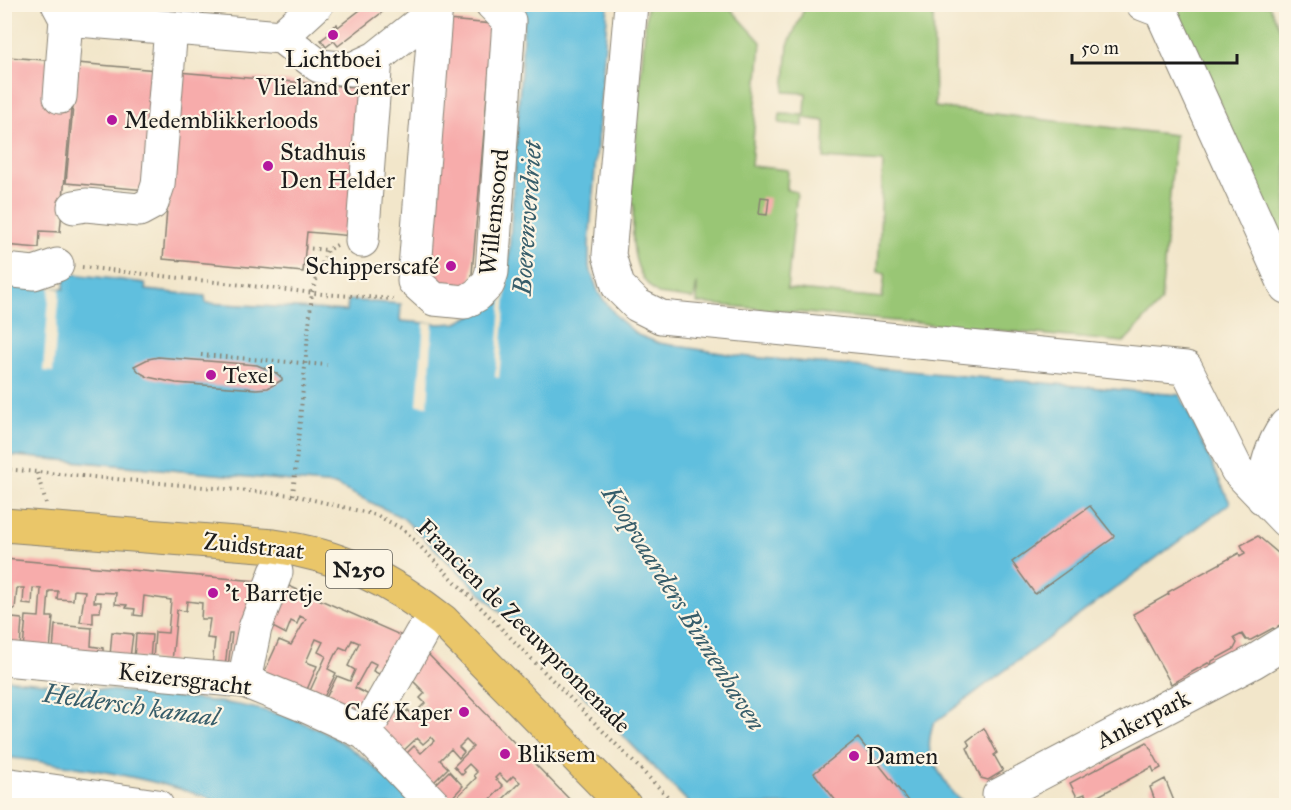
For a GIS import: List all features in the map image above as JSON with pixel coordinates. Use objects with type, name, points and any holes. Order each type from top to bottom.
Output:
[{"type":"main road","name":"Zuidstraat","points":[[4,525],[274,546],[318,554],[365,571],[413,597],[443,621],[625,806]]},
{"type":"street","points":[[60,97],[62,12],[171,28],[281,36],[317,4]]},
{"type":"street","name":"Willemsoord","points":[[436,7],[414,281],[434,299],[465,302],[477,295],[488,284],[492,272],[509,21],[492,4]]},
{"type":"street","points":[[631,4],[609,255],[618,286],[637,305],[661,317],[1186,368],[1237,470],[1287,521]]},
{"type":"street","points":[[1143,4],[1161,11],[1287,287]]},
{"type":"street","name":"Willemsoord","points":[[281,36],[319,66],[352,69],[376,58],[436,7]]},
{"type":"street","points":[[74,207],[86,205],[139,210],[152,203],[158,185],[171,28]]},
{"type":"street","points":[[362,240],[376,58]]},
{"type":"street","points":[[4,270],[34,273],[57,265]]},
{"type":"street","points":[[1263,498],[1264,475],[1278,436],[1287,425]]},
{"type":"street","name":"Zuidstraat","points":[[244,681],[255,628],[276,572]]},
{"type":"street","points":[[364,733],[421,634]]},
{"type":"street","name":"Ankerpark","points":[[999,795],[1287,642]]},
{"type":"street","name":"Keizersgracht","points":[[4,659],[244,681],[364,733],[435,806]]},
{"type":"street","points":[[4,784],[157,806]]},
{"type":"path","points":[[305,248],[327,250],[351,239],[362,240]]},
{"type":"path","points":[[293,495],[310,305],[312,292],[327,250]]},
{"type":"path","points":[[57,265],[323,294],[403,300]]},
{"type":"path","points":[[201,355],[327,365]]},
{"type":"path","name":"Francien de Zeeuwpromenade","points":[[4,469],[293,495],[376,515],[403,529],[677,806]]},
{"type":"path","points":[[456,592],[460,587]]},
{"type":"green space","points":[[647,5],[731,9],[761,42],[751,166],[788,170],[787,190],[797,192],[787,289],[882,298],[885,273],[878,272],[883,162],[824,158],[825,121],[803,118],[803,126],[779,123],[780,114],[805,115],[806,93],[784,92],[788,45],[806,5],[933,5],[935,107],[1175,135],[1161,302],[1124,342],[697,303],[697,283],[694,299],[658,294],[649,286],[637,265],[633,241],[634,205],[630,204]]},
{"type":"green space","points":[[1174,5],[1269,5],[1286,42],[1286,247]]},
{"type":"water","points":[[525,5],[608,5],[589,266],[599,294],[618,318],[638,335],[659,343],[740,356],[1180,395],[1230,503],[933,724],[929,741],[930,754],[951,791],[966,805],[691,805],[525,636],[403,518],[335,485],[5,455],[4,283],[64,289],[65,273],[145,283],[146,290],[205,296],[206,303],[347,311],[348,300],[401,304],[400,321],[440,324],[457,323],[480,311],[508,272]]},
{"type":"water","name":"Heldersch kanaal","points":[[5,679],[217,702],[278,714],[318,729],[345,744],[381,773],[414,805],[227,805],[146,780],[5,757]]},
{"type":"pier","points":[[508,272],[499,378],[495,377],[503,286]]},
{"type":"pier","points":[[50,287],[60,289],[53,372],[43,371]]},
{"type":"pier","points":[[424,323],[433,323],[428,406],[417,405]]},
{"type":"building","points":[[368,4],[393,4],[338,46],[334,41],[326,47],[321,40],[329,34],[328,31],[337,24],[338,27]]},
{"type":"building","points":[[447,20],[493,24],[471,286],[425,282]]},
{"type":"building","points":[[4,58],[56,61],[72,98],[60,232],[40,231],[39,248],[4,245]]},
{"type":"building","name":"Medemblikkerloods","points":[[77,63],[157,70],[147,190],[66,183]]},
{"type":"building","points":[[178,72],[365,88],[353,236],[307,232],[303,272],[163,259]]},
{"type":"building","points":[[761,197],[769,198],[767,215],[759,214]]},
{"type":"building","name":"Texel","points":[[158,357],[257,365],[276,373],[282,380],[268,388],[256,389],[176,383],[148,377],[134,366]]},
{"type":"building","points":[[1286,477],[1286,495],[1281,498],[1274,483]]},
{"type":"building","points":[[1090,506],[1114,536],[1113,538],[1035,594],[1012,562]]},
{"type":"building","points":[[1258,536],[1285,559],[1286,622],[1278,626],[1277,630],[1273,628],[1251,640],[1246,640],[1242,634],[1234,638],[1237,643],[1234,649],[1212,661],[1211,665],[1208,663],[1171,684],[1133,614],[1239,553],[1240,556],[1245,553],[1241,545]]},
{"type":"building","points":[[4,559],[257,581],[249,638],[228,667],[232,633],[229,633],[225,667],[212,666],[215,639],[207,638],[210,619],[201,619],[202,603],[187,601],[186,611],[177,610],[172,662],[153,660],[155,632],[168,633],[171,600],[144,596],[142,616],[134,615],[135,609],[126,608],[127,605],[115,604],[116,593],[95,592],[94,602],[101,602],[100,612],[93,612],[93,623],[80,622],[85,591],[74,590],[73,600],[57,599],[58,591],[49,591],[47,617],[53,617],[50,651],[23,648],[26,616],[39,617],[41,589],[33,588],[32,605],[23,604],[24,588],[17,588],[15,609],[4,609]]},
{"type":"building","points":[[282,583],[407,638],[395,663],[387,659],[382,670],[390,674],[387,678],[373,671],[376,664],[370,661],[355,688],[371,696],[368,719],[325,700],[337,676],[350,681],[355,670],[348,666],[359,643],[352,640],[347,650],[340,647],[335,654],[328,669],[336,673],[323,699],[309,693],[326,656],[318,652],[323,642],[316,639],[306,662],[317,666],[306,692],[263,675],[279,640],[291,645],[306,619],[300,616],[297,624],[291,621],[286,634],[265,623]]},
{"type":"building","points":[[12,618],[22,619],[20,648],[10,647]]},
{"type":"building","points":[[55,625],[92,628],[91,646],[103,648],[103,655],[53,651]]},
{"type":"building","points":[[112,632],[133,634],[130,658],[110,656]]},
{"type":"building","points":[[136,634],[152,635],[150,660],[134,658]]},
{"type":"building","points":[[426,652],[577,806],[496,806],[520,782],[513,776],[507,782],[499,774],[495,778],[503,786],[484,806],[454,806],[451,803],[476,778],[474,775],[477,772],[469,764],[463,770],[465,772],[462,775],[454,766],[473,747],[466,740],[459,747],[464,752],[459,758],[451,749],[440,760],[448,768],[432,784],[404,756],[414,746],[421,753],[434,741],[431,737],[423,744],[417,738],[401,753],[375,727],[393,708],[401,717],[408,710],[413,715],[425,703],[420,698],[425,693],[405,673]]},
{"type":"building","points":[[984,728],[1003,771],[988,780],[981,778],[967,748],[970,746],[967,741]]},
{"type":"building","name":"Damen","points":[[858,738],[912,806],[840,806],[814,773]]},
{"type":"building","points":[[1147,742],[1161,768],[1154,772],[1152,767],[1089,801],[1085,794],[1077,797],[1070,783]]},
{"type":"building","points":[[449,771],[463,786],[449,801],[434,786]]},
{"type":"building","points":[[1165,779],[1176,806],[1157,806],[1150,787]]},
{"type":"place","name":"Lichtboei Vlieland Center","points":[[333,35]]},
{"type":"place","name":"Medemblikkerloods","points":[[112,120]]},
{"type":"place","name":"Stadhuis Den Helder","points":[[268,166]]},
{"type":"place","name":"Schipperscafé","points":[[451,266]]},
{"type":"place","name":"Texel","points":[[211,375]]},
{"type":"place","name":"'t Barretje","points":[[213,593]]},
{"type":"place","name":"Café Kaper","points":[[464,712]]},
{"type":"place","name":"Bliksem","points":[[505,754]]},
{"type":"place","name":"Damen","points":[[854,756]]},
{"type":"water label","name":"Boerenverdriet","points":[[527,218]]},
{"type":"water label","name":"Koopvaarders Binnenhaven","points":[[684,608]]}]
